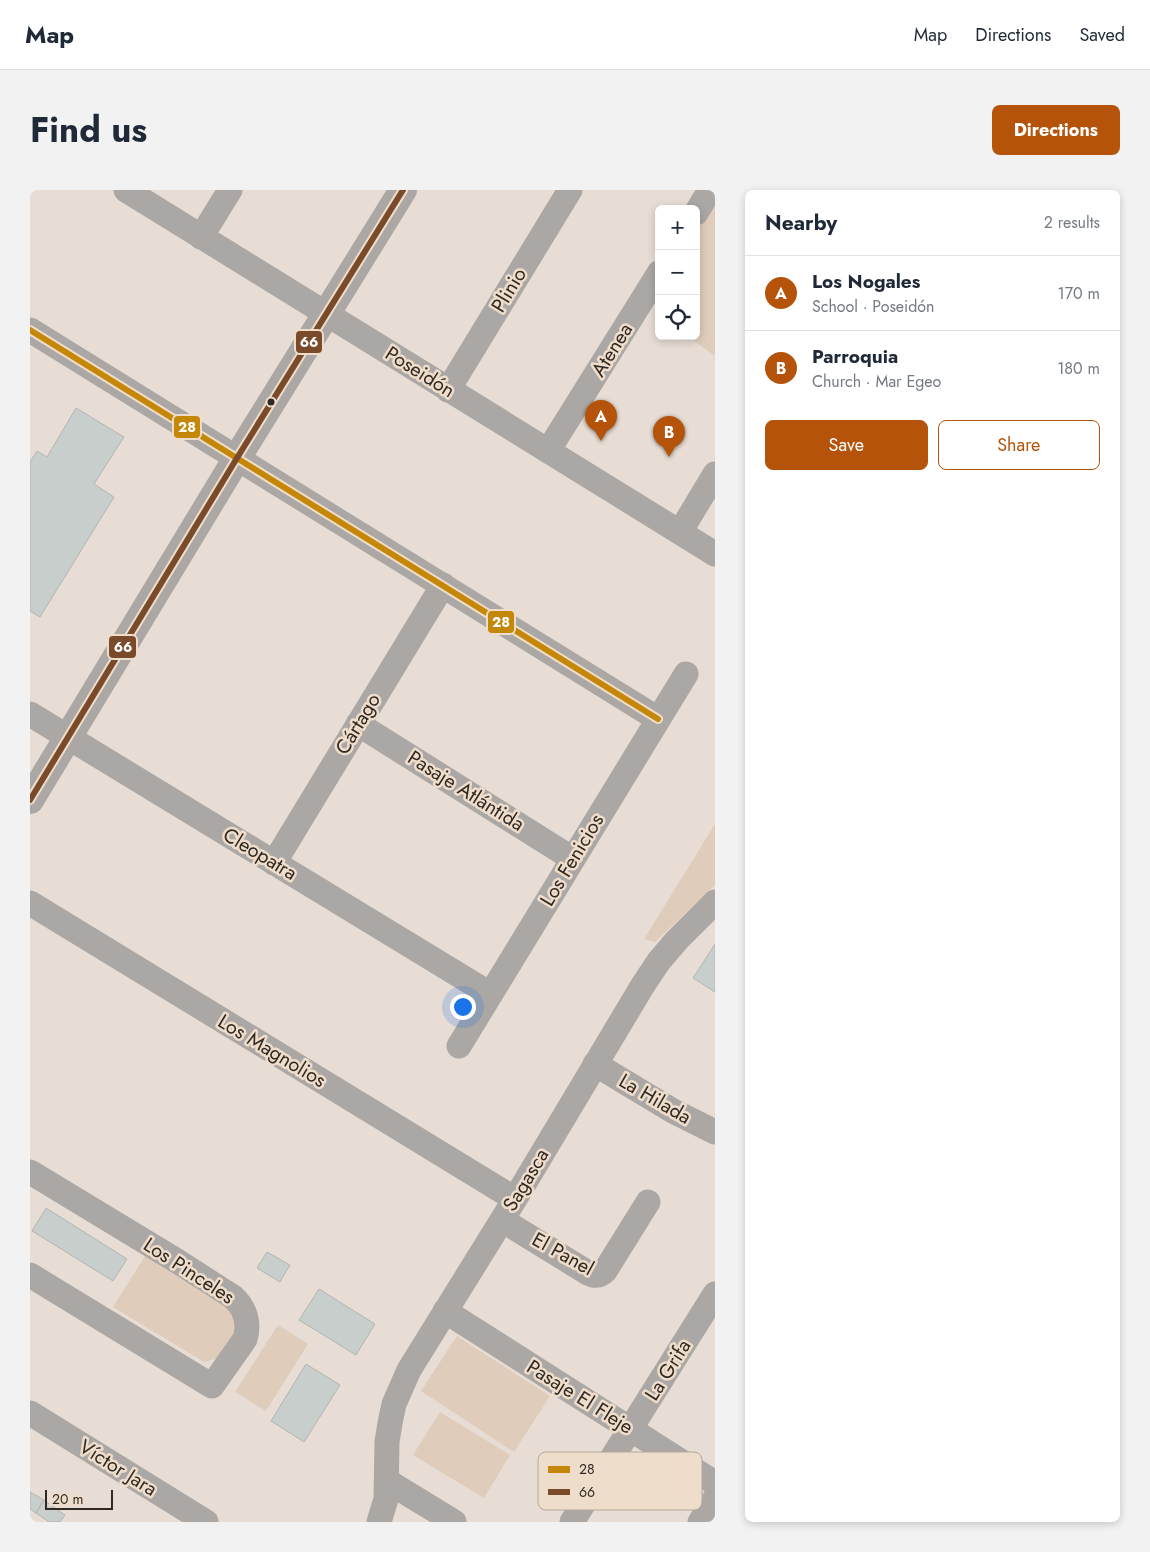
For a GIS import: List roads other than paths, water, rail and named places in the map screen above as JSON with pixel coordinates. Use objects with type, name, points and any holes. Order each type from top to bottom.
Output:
[{"type":"street","name":"Poseidón","points":[[126,190],[715,554]]},
{"type":"street","points":[[202,237],[230,190]]},
{"type":"street","points":[[30,800],[402,190]]},
{"type":"street","name":"Plinio","points":[[448,390],[570,190]]},
{"type":"street","points":[[700,206],[710,190]]},
{"type":"street","name":"Atenea","points":[[548,452],[655,280]]},
{"type":"street","points":[[30,330],[658,719]]},
{"type":"street","points":[[680,532],[715,474]]},
{"type":"street","name":"Cártago","points":[[274,863],[443,586]]},
{"type":"street","name":"Los Fenicios","points":[[459,1046],[686,674]]},
{"type":"street","name":"Cleopatra","points":[[30,714],[490,994]]},
{"type":"street","name":"Pasaje Atlántida","points":[[358,724],[573,859]]},
{"type":"street","name":"Sagasca","points":[[379,1522],[386,1499],[387,1442],[394,1404],[409,1370],[515,1199],[643,985],[659,961],[677,940],[715,902]]},
{"type":"street","name":"Los Magnolios","points":[[30,903],[515,1199]]},
{"type":"street","name":"La Hilada","points":[[595,1064],[673,1111],[715,1132]]},
{"type":"street","name":"Los Pinceles","points":[[30,1172],[233,1297],[241,1304],[247,1324],[247,1332],[212,1386],[30,1275]]},
{"type":"street","name":"El Panel","points":[[502,1220],[592,1275],[599,1275],[605,1271],[648,1202]]},
{"type":"street","name":"La Grifa","points":[[616,1452],[715,1294]]},
{"type":"street","name":"Pasaje El Fleje","points":[[446,1311],[667,1452]]},
{"type":"street","name":"Víctor Jara","points":[[30,1414],[206,1522]]},
{"type":"street","name":"Pasaje El Fleje","points":[[702,1475],[715,1483]]},
{"type":"street","points":[[387,1480],[454,1522]]},
{"type":"street","points":[[700,1522],[715,1498]]},
{"type":"street","name":"La Grifa","points":[[572,1522],[580,1510]]},
{"type":"place","name":"Los Nogales","points":[[601,441]]},
{"type":"place","name":"Parroquia","points":[[669,457]]}]
